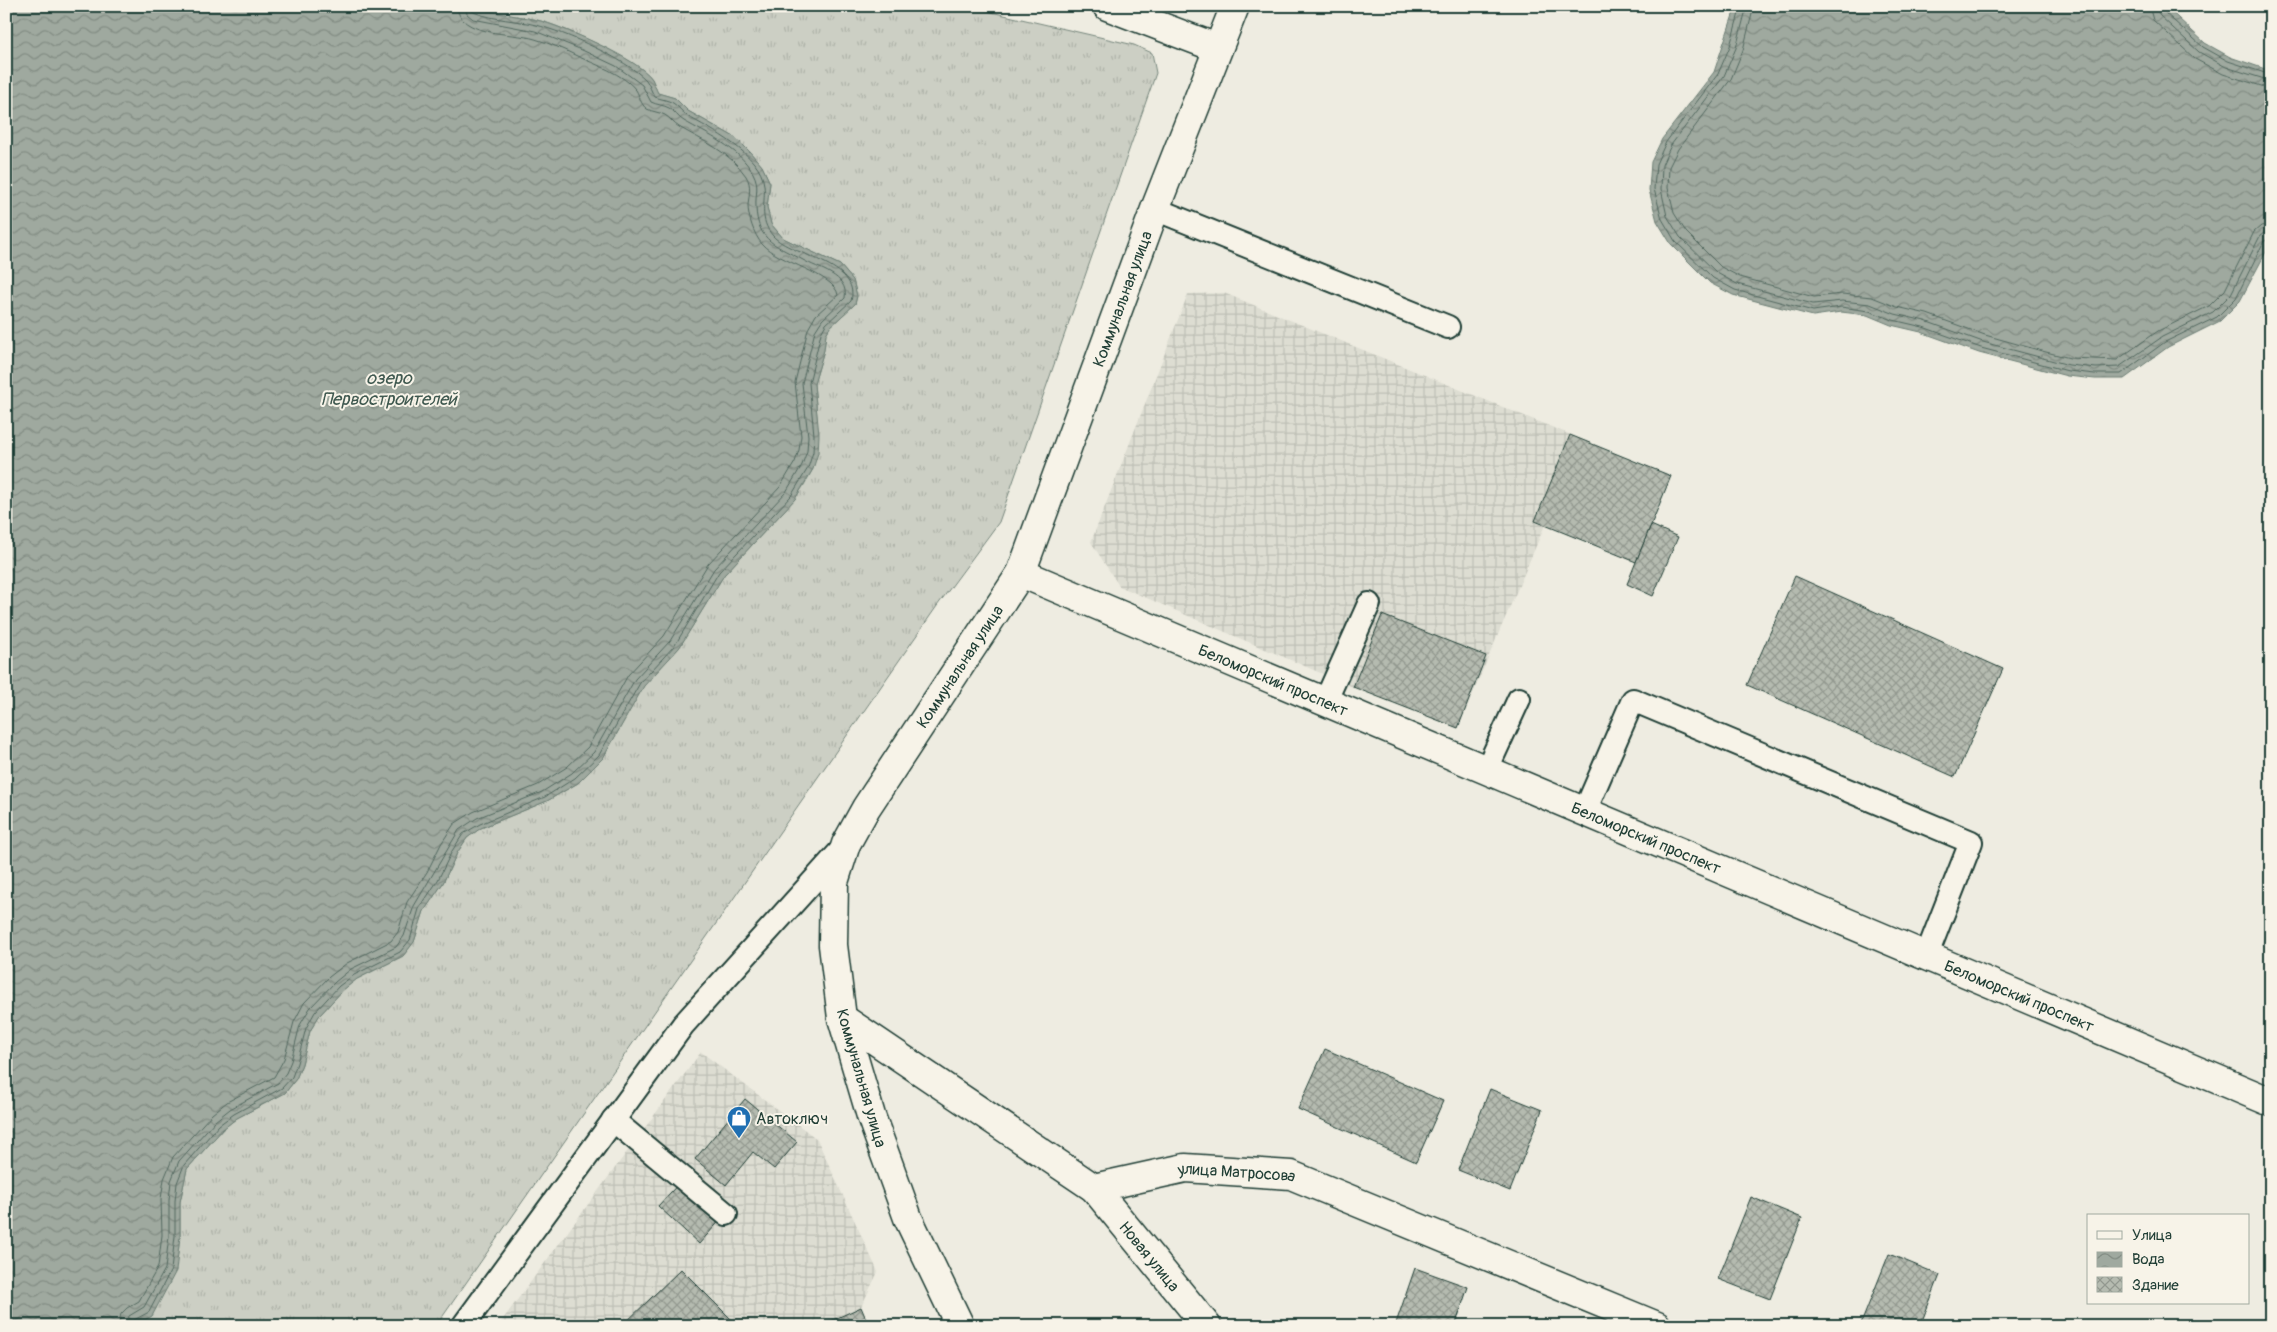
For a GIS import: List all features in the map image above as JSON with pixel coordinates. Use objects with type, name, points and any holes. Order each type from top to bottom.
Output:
[{"type":"street","points":[[1107,6],[1217,48]]},
{"type":"street","name":"Коммунальная улица","points":[[960,1326],[908,1218],[871,1116],[842,1018],[833,945],[834,882],[846,844],[866,808],[1021,574],[1155,209],[1234,6]]},
{"type":"street","name":"Беломорский проспект","points":[[1021,574],[2271,1102]]},
{"type":"street","points":[[842,1018],[1094,1188]]},
{"type":"street","name":"улица Матросова","points":[[1094,1188],[1185,1168],[1291,1175],[1657,1326]]},
{"type":"street","name":"Новая улица","points":[[1094,1188],[1207,1326]]},
{"type":"lane","points":[[1155,209],[1448,327]]},
{"type":"lane","points":[[1326,702],[1369,604]]},
{"type":"lane","points":[[1486,771],[1519,699]]},
{"type":"lane","points":[[1584,812],[1633,700],[1971,842],[1926,957]]},
{"type":"lane","points":[[463,1326],[683,1026],[846,844]]},
{"type":"lane","points":[[613,1120],[726,1214]]},
{"type":"shaded area","points":[[1224,293],[1671,476],[1636,562],[1545,525],[1458,728],[1353,687],[1119,586],[1091,542],[1188,294]]},
{"type":"shaded area","points":[[701,1052],[817,1139],[878,1272],[861,1307],[869,1326],[498,1326]]},
{"type":"green space","points":[[469,6],[965,6],[1134,45],[1152,53],[1156,73],[999,522],[937,606],[436,1326],[133,1326],[152,1316],[178,1254],[180,1202],[187,1169],[223,1129],[237,1118],[285,1093],[296,1079],[302,1064],[310,1031],[319,1016],[343,990],[357,979],[403,956],[414,942],[424,911],[443,883],[457,853],[467,838],[481,828],[547,801],[578,783],[603,758],[644,685],[679,648],[724,575],[795,499],[813,469],[817,417],[814,384],[824,350],[826,334],[830,327],[855,304],[857,296],[853,280],[840,265],[783,238],[771,224],[767,207],[770,183],[762,166],[736,138],[688,111],[675,98],[657,93],[652,79],[644,71],[632,62],[598,44],[548,23]]},
{"type":"water","name":"озеро Первостроителей","points":[[6,6],[469,6],[548,23],[599,44],[632,62],[652,79],[658,93],[675,98],[688,111],[736,138],[762,166],[770,183],[767,207],[771,224],[783,238],[840,265],[853,280],[857,296],[855,304],[830,327],[826,334],[824,350],[814,384],[819,435],[818,453],[813,469],[795,499],[724,575],[679,648],[644,686],[603,758],[578,783],[547,801],[481,828],[467,838],[457,853],[443,883],[424,911],[414,942],[403,956],[357,979],[343,990],[319,1016],[310,1031],[302,1064],[296,1079],[285,1093],[237,1118],[223,1129],[187,1169],[180,1202],[180,1236],[176,1271],[152,1316],[133,1326],[6,1326]]},
{"type":"water","points":[[1736,6],[2165,6],[2205,43],[2230,57],[2271,71],[2271,232],[2267,250],[2240,301],[2220,321],[2168,347],[2124,379],[2095,379],[2067,376],[1979,353],[1921,332],[1891,325],[1867,315],[1841,312],[1813,316],[1733,295],[1710,283],[1671,244],[1657,221],[1649,190],[1651,162],[1662,139],[1714,72]]},
{"type":"building","points":[[1570,435],[1671,476],[1636,562],[1535,521]]},
{"type":"building","points":[[1651,525],[1678,537],[1653,596],[1627,584]]},
{"type":"building","points":[[1795,576],[2003,669],[1955,777],[1747,685]]},
{"type":"building","points":[[1382,615],[1486,656],[1458,728],[1353,687]]},
{"type":"building","points":[[1325,1049],[1443,1101],[1416,1162],[1298,1109]]},
{"type":"building","points":[[1490,1089],[1542,1110],[1510,1191],[1458,1170]]},
{"type":"building","points":[[745,1099],[797,1142],[774,1169],[753,1152],[726,1185],[695,1159]]},
{"type":"building","points":[[683,1179],[723,1217],[699,1244],[658,1206]]},
{"type":"building","points":[[1751,1197],[1802,1218],[1770,1299],[1718,1279]]},
{"type":"building","points":[[1889,1254],[1940,1275],[1920,1326],[1860,1326]]},
{"type":"building","points":[[1415,1268],[1468,1287],[1455,1326],[1395,1326]]},
{"type":"building","points":[[681,1269],[736,1324],[734,1326],[622,1326]]},
{"type":"building","points":[[861,1307],[869,1326],[820,1326]]},
{"type":"place","name":"Автоключ","points":[[739,1139]]}]
